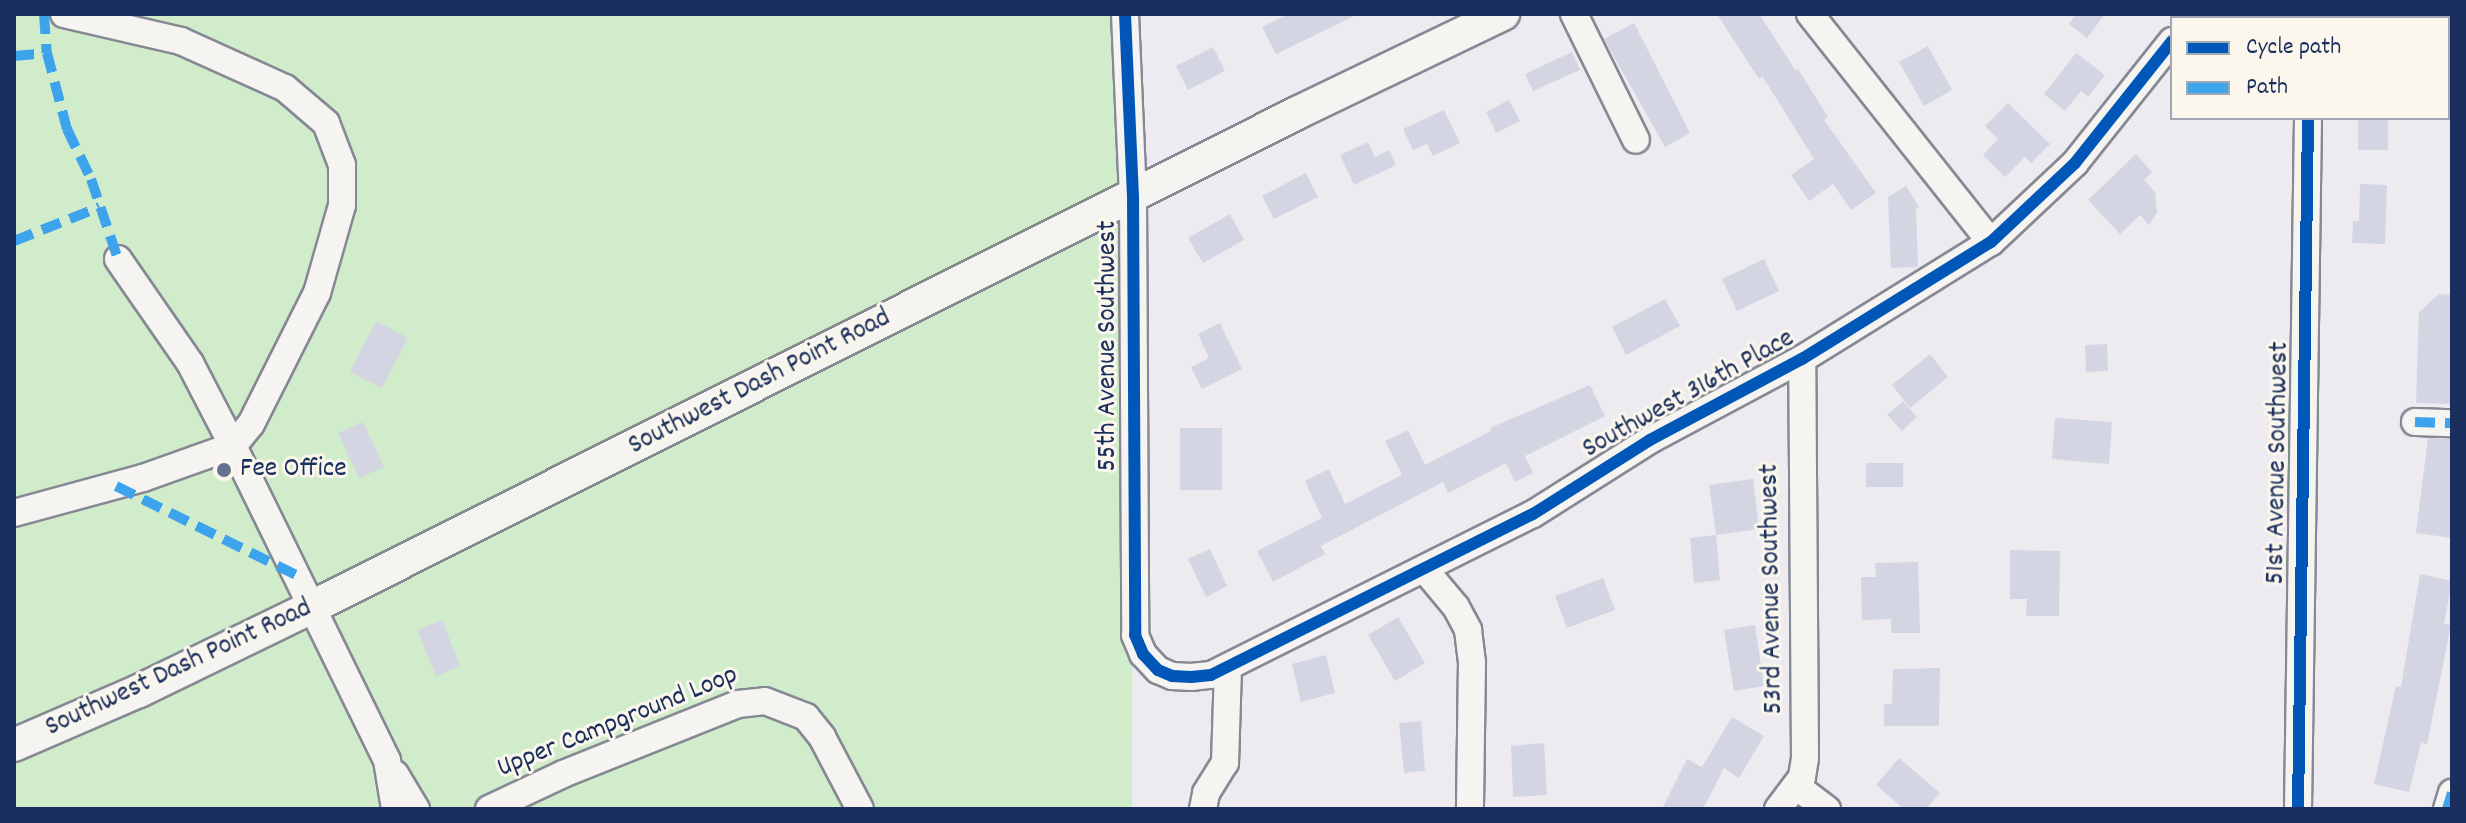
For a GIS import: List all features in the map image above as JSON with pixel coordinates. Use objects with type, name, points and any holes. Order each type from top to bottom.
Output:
[{"type":"main road","name":"Southwest Dash Point Road","points":[[14,745],[139,691],[312,607],[1503,14]]},
{"type":"street","points":[[14,513],[143,478],[233,446],[251,424],[317,293],[342,205],[342,165],[326,123],[285,88],[181,41],[64,14]]},
{"type":"street","name":"55th Avenue Southwest","points":[[1125,14],[1133,196],[1133,609],[1135,635],[1143,654],[1158,670]]},
{"type":"street","points":[[1574,14],[1636,140]]},
{"type":"street","points":[[1810,14],[1991,242]]},
{"type":"street","name":"Southwest 316th Place","points":[[1158,670],[1172,676],[1211,675],[1425,570],[1533,514],[1650,440],[1802,359],[1991,242],[2075,163],[2170,44]]},
{"type":"street","name":"51st Avenue Southwest","points":[[2298,809],[2308,120]]},
{"type":"street","points":[[118,259],[190,363],[387,760],[416,809]]},
{"type":"street","name":"53rd Avenue Southwest","points":[[1778,809],[1796,786],[1805,758],[1802,359]]},
{"type":"street","points":[[2415,422],[2452,423]]},
{"type":"street","points":[[1425,570],[1456,607],[1468,630],[1472,662],[1470,809]]},
{"type":"street","points":[[1203,809],[1206,793],[1225,763],[1228,667]]},
{"type":"street","name":"Upper Campground Loop","points":[[494,808],[563,774],[738,704],[765,701],[806,717],[822,737],[860,809]]},
{"type":"street","points":[[387,760],[395,809]]},
{"type":"street","points":[[1796,786],[1827,809]]},
{"type":"street","points":[[2447,809],[2452,793]]},
{"type":"green space","points":[[14,14],[1134,14],[1132,809],[14,809]]},
{"type":"building","points":[[1289,14],[1358,14],[1276,54],[1262,27]]},
{"type":"building","points":[[1717,14],[1759,14],[1828,117],[1824,120],[1876,193],[1851,210],[1833,184],[1809,201],[1791,175],[1814,159],[1763,77],[1759,79]]},
{"type":"building","points":[[2076,14],[2105,14],[2087,38],[2069,24]]},
{"type":"building","points":[[1634,23],[1690,133],[1665,147],[1604,39]]},
{"type":"building","points":[[1928,46],[1952,90],[1924,106],[1899,62]]},
{"type":"building","points":[[1213,47],[1225,71],[1188,90],[1176,66]]},
{"type":"building","points":[[1572,52],[1580,70],[1533,91],[1525,74]]},
{"type":"building","points":[[2076,53],[2105,75],[2088,97],[2081,91],[2065,111],[2044,94]]},
{"type":"building","points":[[1509,100],[1520,121],[1496,133],[1486,112]]},
{"type":"building","points":[[2008,103],[2050,144],[2031,163],[2025,157],[2005,177],[1983,155],[1998,139],[1985,126]]},
{"type":"building","points":[[1444,110],[1460,143],[1433,156],[1427,144],[1413,150],[1403,129]]},
{"type":"building","points":[[2358,120],[2388,120],[2388,150],[2358,150]]},
{"type":"building","points":[[1368,142],[1375,157],[1389,150],[1396,165],[1354,185],[1340,155]]},
{"type":"building","points":[[2136,154],[2152,172],[2144,180],[2155,192],[2157,213],[2149,225],[2140,215],[2120,234],[2088,200]]},
{"type":"building","points":[[1306,173],[1318,197],[1274,219],[1262,196]]},
{"type":"building","points":[[2360,184],[2387,185],[2385,244],[2352,243],[2353,221],[2359,221]]},
{"type":"building","points":[[1906,186],[1919,207],[1916,209],[1918,267],[1891,268],[1888,197]]},
{"type":"building","points":[[1230,214],[1244,240],[1203,263],[1188,238]]},
{"type":"building","points":[[1764,259],[1779,291],[1737,311],[1722,279]]},
{"type":"building","points":[[2439,294],[2452,295],[2452,404],[2416,403],[2419,312]]},
{"type":"building","points":[[1665,299],[1680,326],[1626,355],[1612,327]]},
{"type":"building","points":[[376,321],[408,338],[382,388],[350,372]]},
{"type":"building","points":[[1220,323],[1242,369],[1202,389],[1191,367],[1209,358],[1198,334]]},
{"type":"building","points":[[2107,344],[2108,371],[2086,372],[2085,345]]},
{"type":"building","points":[[1930,354],[1948,377],[1910,408],[1892,385]]},
{"type":"building","points":[[1590,385],[1605,416],[1525,456],[1533,473],[1515,482],[1506,463],[1448,493],[1443,482],[1321,546],[1325,554],[1273,582],[1257,551],[1322,518],[1305,481],[1329,469],[1345,504],[1402,475],[1385,441],[1408,430],[1425,465],[1491,431],[1490,428]]},
{"type":"building","points":[[1903,401],[1917,417],[1902,431],[1887,415]]},
{"type":"building","points":[[2055,418],[2112,422],[2109,464],[2052,459]]},
{"type":"building","points":[[363,422],[384,467],[359,478],[338,433]]},
{"type":"building","points":[[1180,428],[1222,428],[1222,490],[1180,490]]},
{"type":"building","points":[[2428,438],[2452,439],[2452,538],[2416,533]]},
{"type":"building","points":[[1866,463],[1903,463],[1903,487],[1866,487]]},
{"type":"building","points":[[1753,479],[1759,529],[1716,535],[1709,485]]},
{"type":"building","points":[[1716,535],[1720,580],[1694,583],[1690,538]]},
{"type":"building","points":[[1210,549],[1227,586],[1206,597],[1188,559]]},
{"type":"building","points":[[2010,550],[2060,551],[2059,616],[2026,616],[2027,599],[2010,599]]},
{"type":"building","points":[[1918,562],[1920,633],[1891,633],[1891,619],[1862,620],[1861,577],[1876,577],[1875,563]]},
{"type":"building","points":[[2420,574],[2452,581],[2444,624],[2451,625],[2427,744],[2421,743],[2409,792],[2374,784],[2396,686],[2401,687]]},
{"type":"building","points":[[1603,578],[1615,610],[1567,628],[1555,596]]},
{"type":"building","points":[[1398,617],[1425,663],[1395,681],[1368,635]]},
{"type":"building","points":[[442,620],[460,666],[436,676],[417,630]]},
{"type":"building","points":[[1755,625],[1764,686],[1734,691],[1724,630]]},
{"type":"building","points":[[1326,655],[1335,693],[1301,702],[1292,664]]},
{"type":"building","points":[[1940,668],[1939,726],[1884,726],[1884,704],[1892,704],[1893,669]]},
{"type":"building","points":[[1732,717],[1764,736],[1739,778],[1724,768],[1703,809],[1662,809],[1687,759],[1702,767]]},
{"type":"building","points":[[1421,721],[1425,771],[1404,773],[1399,723]]},
{"type":"building","points":[[1544,743],[1547,795],[1513,797],[1511,746]]},
{"type":"building","points":[[1899,758],[1940,793],[1926,809],[1904,809],[1876,785]]},
{"type":"marked path","points":[[44,14],[47,53],[67,129],[91,179],[118,259]]},
{"type":"marked path","points":[[14,56],[47,53]]},
{"type":"marked path","points":[[14,241],[100,207]]},
{"type":"marked path","points":[[2415,422],[2452,423]]},
{"type":"marked path","points":[[116,486],[296,575]]},
{"type":"marked path","points":[[2447,809],[2452,793]]},
{"type":"cycle path","points":[[1125,14],[1133,196],[1135,635],[1143,654],[1158,670],[1172,676],[1191,677],[1211,675],[1533,514],[1650,440],[1802,359],[1991,242],[2075,163],[2170,44]]},
{"type":"cycle path","points":[[2298,809],[2308,120]]},
{"type":"place","name":"Fee Office","points":[[224,470]]}]
